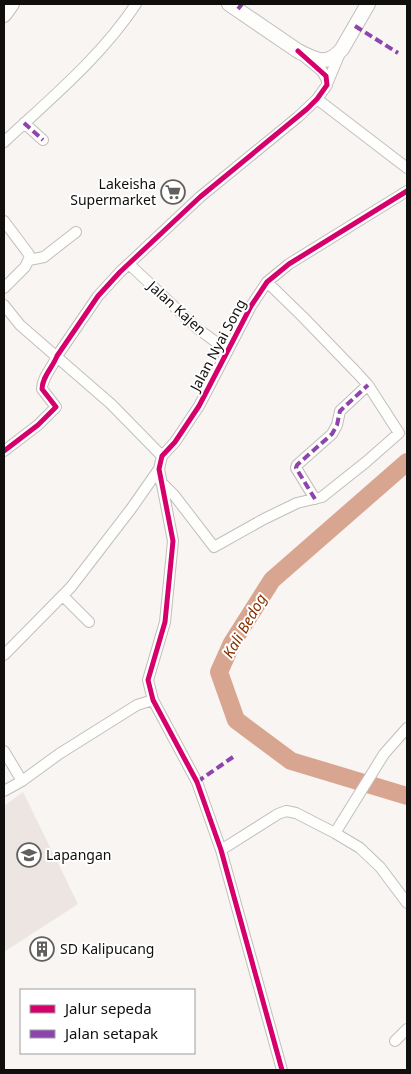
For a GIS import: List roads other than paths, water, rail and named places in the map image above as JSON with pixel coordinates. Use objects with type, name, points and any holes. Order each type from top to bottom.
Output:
[{"type":"main road","points":[[4,15],[12,4]]},
{"type":"main road","points":[[236,6],[298,51],[309,57],[324,61],[337,55],[342,49],[368,4]]},
{"type":"street","points":[[4,142],[85,66],[136,4]]},
{"type":"street","points":[[4,450],[38,425],[56,407],[42,388],[42,385],[57,356],[98,296],[200,197],[298,117],[317,99],[327,85],[342,49]]},
{"type":"street","points":[[298,51],[326,76],[327,85]]},
{"type":"street","points":[[317,99],[407,168]]},
{"type":"street","points":[[24,123],[43,140]]},
{"type":"street","name":"Jalan Nyai Song","points":[[162,456],[175,442],[199,406],[251,306],[268,282],[289,264],[407,191]]},
{"type":"street","points":[[4,221],[28,253],[29,260],[4,288]]},
{"type":"street","points":[[29,260],[44,257],[76,232]]},
{"type":"street","name":"Jalan Kajen","points":[[129,264],[198,329],[227,350]]},
{"type":"street","points":[[161,482],[174,495],[214,547],[297,503],[322,497],[400,433],[368,385],[268,282]]},
{"type":"street","points":[[4,305],[20,325],[111,404],[162,456],[159,468],[132,509],[63,596],[4,655]]},
{"type":"street","points":[[315,499],[296,468],[297,465],[332,434],[337,426],[340,411],[368,385]]},
{"type":"street","points":[[137,704],[148,680],[165,622],[173,541],[159,468]]},
{"type":"street","points":[[63,596],[89,622]]},
{"type":"street","points":[[148,680],[153,700],[197,782],[221,850],[282,1070]]},
{"type":"street","points":[[4,791],[137,704],[153,700]]},
{"type":"street","points":[[335,833],[384,754],[407,728]]},
{"type":"street","points":[[4,751],[22,781]]},
{"type":"street","points":[[221,850],[278,814],[286,811],[296,813],[360,848],[380,867],[407,903]]},
{"type":"street","points":[[395,1041],[407,1029]]},
{"type":"waterway","name":"Kali Bedog","points":[[407,462],[272,580],[232,643],[219,672],[236,720],[291,761],[407,796]]},
{"type":"place","name":"Lakeisha Supermarket","points":[[173,192]]},
{"type":"place","name":"Lapangan","points":[[29,855]]},
{"type":"place","name":"SD Kalipucang","points":[[42,949]]}]
